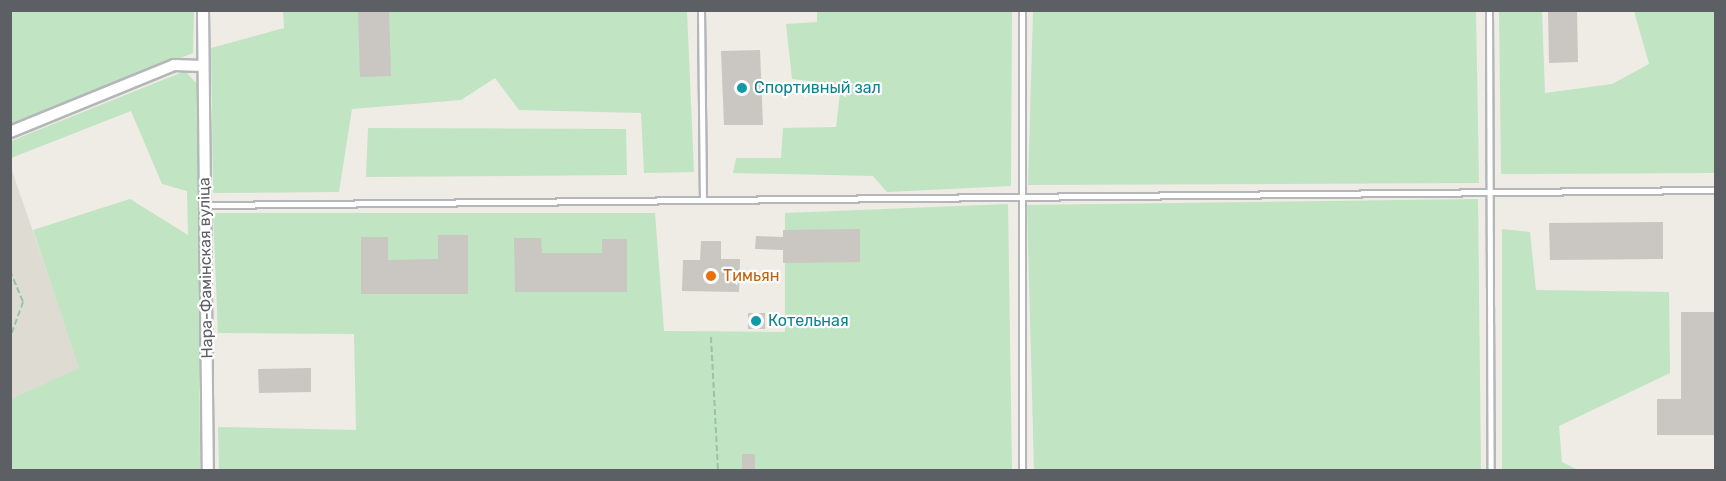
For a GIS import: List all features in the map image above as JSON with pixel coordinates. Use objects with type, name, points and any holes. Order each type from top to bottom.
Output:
[{"type":"street","name":"Нара-Фамінская вуліца","points":[[203,10],[208,471]]},
{"type":"street","points":[[10,132],[174,65],[203,66]]},
{"type":"lane","points":[[701,10],[703,200]]},
{"type":"lane","points":[[1022,10],[1019,196],[1022,471]]},
{"type":"lane","points":[[1489,10],[1491,471]]},
{"type":"lane","points":[[205,205],[1490,190],[1716,190]]},
{"type":"path","points":[[10,271],[23,302],[10,337]]},
{"type":"path","points":[[711,338],[718,471]]},
{"type":"shaded area","points":[[10,165],[80,368],[11,399],[10,399]]},
{"type":"green space","points":[[11,11],[194,11],[193,53],[11,126]]},
{"type":"green space","points":[[283,11],[687,11],[694,172],[644,173],[641,113],[519,110],[495,78],[461,100],[352,109],[339,192],[213,193],[211,48],[284,28]]},
{"type":"green space","points":[[817,11],[1012,11],[1011,186],[887,192],[873,176],[733,173],[736,158],[781,158],[783,128],[836,127],[841,85],[792,79],[786,24],[817,22]]},
{"type":"green space","points":[[1033,11],[1476,11],[1479,183],[1028,185]]},
{"type":"green space","points":[[1499,11],[1542,11],[1545,93],[1612,84],[1649,64],[1634,11],[1715,12],[1715,173],[1501,174]]},
{"type":"green space","points":[[185,71],[198,85],[200,470],[11,470],[11,399],[79,368],[33,230],[130,199],[188,235],[187,191],[162,184],[131,111],[11,158],[11,141]]},
{"type":"green space","points":[[368,128],[626,129],[627,175],[366,177]]},
{"type":"green space","points":[[1478,199],[1481,470],[1034,470],[1027,205]]},
{"type":"green space","points":[[1008,204],[1012,470],[219,470],[218,427],[356,430],[354,334],[218,333],[213,213],[655,213],[664,331],[785,332],[785,213]]},
{"type":"green space","points":[[1502,229],[1530,232],[1536,290],[1669,292],[1670,373],[1559,426],[1562,462],[1578,470],[1502,470]]},
{"type":"building","points":[[358,10],[389,10],[391,76],[360,77]]},
{"type":"building","points":[[1548,10],[1577,10],[1578,62],[1549,63]]},
{"type":"building","name":"Спортивный зал","points":[[760,50],[763,125],[724,125],[721,51]]},
{"type":"building","points":[[1663,222],[1663,259],[1550,260],[1549,223]]},
{"type":"building","points":[[860,229],[860,262],[783,263],[783,250],[755,249],[756,236],[783,237],[783,230]]},
{"type":"building","points":[[438,235],[468,235],[468,294],[361,294],[361,237],[388,237],[388,260],[438,259]]},
{"type":"building","points":[[514,238],[541,238],[542,253],[602,253],[602,239],[627,239],[627,292],[515,292]]},
{"type":"building","name":"Тимьян","points":[[701,241],[721,241],[721,259],[740,259],[739,292],[682,291],[683,260],[700,260]]},
{"type":"building","points":[[1681,312],[1716,312],[1716,435],[1657,435],[1657,399],[1681,399]]},
{"type":"building","name":"Котельная","points":[[748,313],[765,313],[765,329],[748,329]]},
{"type":"building","points":[[311,368],[311,392],[259,393],[258,369]]},
{"type":"building","points":[[742,454],[755,454],[755,470],[742,470]]},
{"type":"place","name":"Спортивный зал","points":[[742,88]]},
{"type":"place","name":"Тимьян","points":[[711,276]]},
{"type":"place","name":"Котельная","points":[[756,321]]}]
